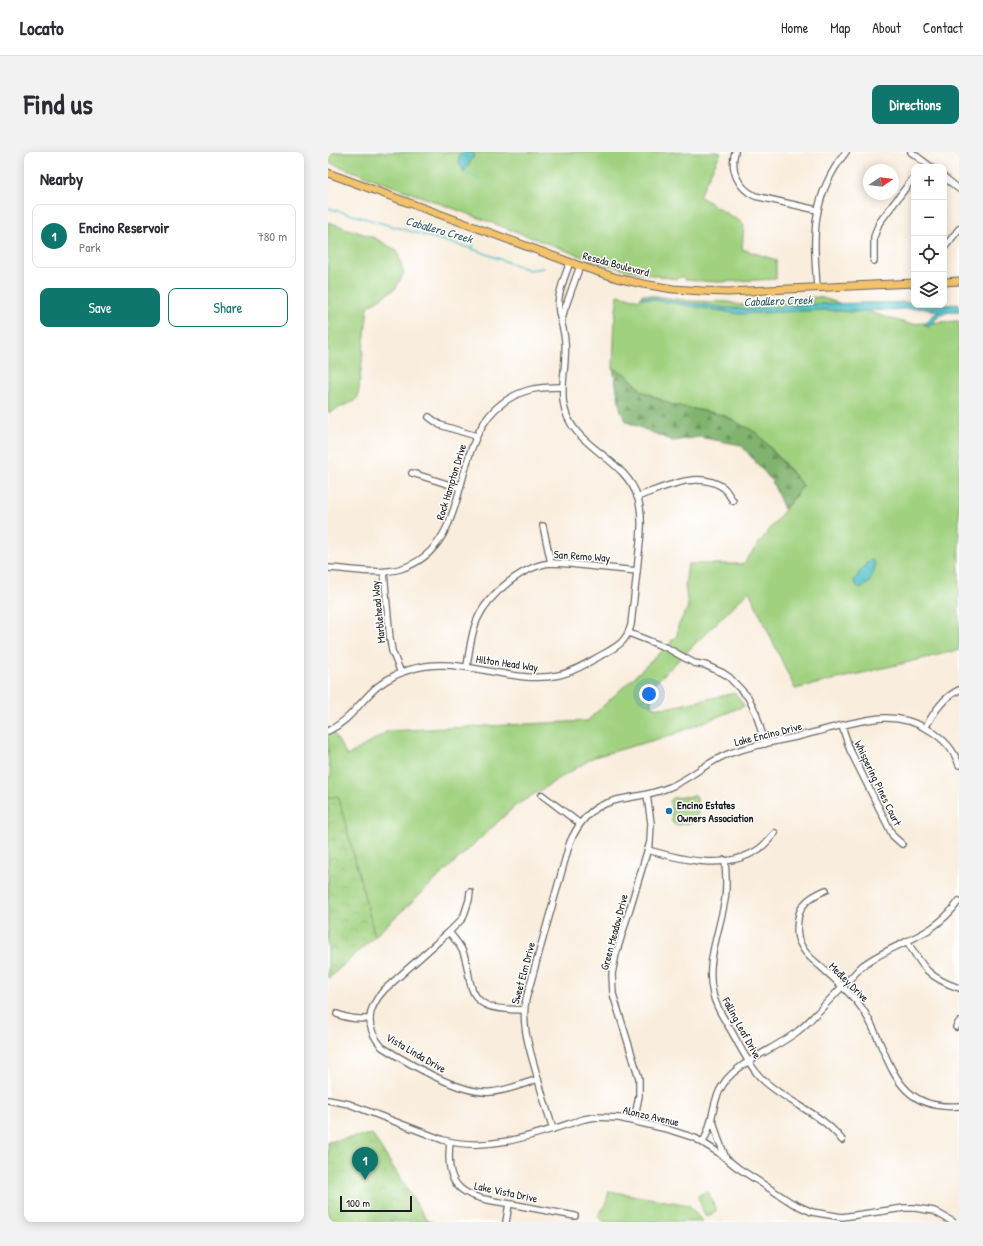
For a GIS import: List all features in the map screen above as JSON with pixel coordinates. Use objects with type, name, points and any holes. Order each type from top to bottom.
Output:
[{"type":"main road","name":"Reseda Boulevard","points":[[328,173],[580,266],[617,278],[673,289],[728,292],[911,283]]},
{"type":"main road","points":[[947,282],[959,281]]},
{"type":"street","points":[[735,152],[733,167],[737,178],[748,193],[755,196],[817,210]]},
{"type":"street","points":[[817,287],[815,243],[817,210],[822,191],[836,164],[846,152]]},
{"type":"street","points":[[911,152],[922,164]]},
{"type":"street","points":[[947,179],[959,189]]},
{"type":"street","points":[[874,261],[874,238],[879,223],[911,181]]},
{"type":"street","points":[[947,244],[959,229]]},
{"type":"street","points":[[570,262],[559,297],[558,310],[562,321],[565,341],[565,361],[562,387],[566,411],[576,431],[583,439],[621,470],[633,486],[642,518],[629,633],[667,648],[694,663],[705,665],[722,672],[748,697],[756,713],[765,744]]},
{"type":"street","points":[[562,321],[564,310],[580,266]]},
{"type":"street","name":"Rock Hampton Drive","points":[[328,568],[384,572],[400,569],[415,563],[435,547],[447,528],[476,436],[484,422],[494,410],[514,396],[529,390],[541,387],[562,387]]},
{"type":"street","points":[[429,417],[440,425],[476,436]]},
{"type":"street","points":[[412,473],[460,488]]},
{"type":"street","points":[[637,497],[690,480],[703,480],[714,483],[724,489],[733,501]]},
{"type":"street","points":[[543,526],[552,563]]},
{"type":"street","name":"San Remo Way","points":[[467,667],[473,630],[480,612],[506,585],[527,570],[552,563],[637,570]]},
{"type":"street","name":"Marblehead Way","points":[[384,572],[392,651],[401,673]]},
{"type":"street","name":"Hilton Head Way","points":[[328,731],[355,712],[378,687],[389,679],[411,669],[434,664],[467,667],[531,677],[559,675],[571,672],[620,644],[629,633]]},
{"type":"street","points":[[925,728],[934,711],[959,690]]},
{"type":"street","name":"Lake Encino Drive","points":[[579,823],[590,812],[609,802],[671,787],[710,763],[729,754],[842,726],[884,718],[899,720],[925,728],[943,740],[957,758],[959,765]]},
{"type":"street","name":"Whispering Pines Court","points":[[842,726],[850,750],[893,836],[902,844]]},
{"type":"street","name":"Green Meadow Drive","points":[[634,1121],[639,1096],[639,1078],[613,994],[612,974],[616,954],[650,842],[651,823],[647,794]]},
{"type":"street","points":[[542,795],[579,823]]},
{"type":"street","name":"Sweet Elm Drive","points":[[553,1129],[524,1028],[524,1010],[526,998],[570,842],[579,823]]},
{"type":"street","points":[[648,850],[693,861],[708,862],[725,860],[747,855],[764,845],[775,833]]},
{"type":"street","name":"Falling Leaf Drive","points":[[725,860],[727,885],[725,900],[710,964],[711,984],[716,1004],[758,1075],[768,1086],[825,1122],[842,1140]]},
{"type":"street","name":"Medley Drive","points":[[826,890],[808,900],[798,916],[797,934],[804,951],[855,999],[876,1034],[892,1071],[906,1089],[926,1102],[941,1106],[959,1106]]},
{"type":"street","points":[[337,1014],[354,1019],[370,1019],[371,1008],[384,990],[449,932],[462,918],[468,905],[470,892]]},
{"type":"street","points":[[703,1142],[709,1131],[716,1098],[724,1082],[730,1075],[780,1044],[799,1030],[862,966],[872,958],[930,929],[949,914],[959,901]]},
{"type":"street","points":[[449,932],[462,950],[466,960],[470,984],[476,998],[482,1004],[491,1007],[524,1010]]},
{"type":"street","points":[[907,941],[918,959],[931,975],[940,981],[959,988]]},
{"type":"street","name":"Vista Linda Drive","points":[[370,1019],[372,1032],[382,1047],[453,1085],[478,1092],[491,1092],[538,1079]]},
{"type":"street","name":"Alonzo Avenue","points":[[328,1100],[349,1104],[450,1142],[474,1144],[493,1144],[514,1140],[596,1117],[619,1118],[680,1133],[703,1142],[738,1168],[792,1203],[812,1212],[842,1219],[904,1208],[915,1208],[934,1212],[953,1222]]},
{"type":"street","points":[[712,1115],[716,1132],[726,1158]]},
{"type":"street","name":"Lake Vista Drive","points":[[450,1142],[449,1166],[454,1180],[467,1194],[476,1198],[575,1216]]},
{"type":"street","points":[[506,1222],[510,1204]]},
{"type":"green space","points":[[328,152],[721,152],[699,196],[744,224],[742,249],[776,260],[776,279],[719,282],[685,280],[684,277],[676,279],[651,275],[600,263],[328,162]]},
{"type":"green space","points":[[328,222],[375,238],[397,251],[404,273],[395,289],[368,307],[358,397],[354,401],[328,413]]},
{"type":"green space","points":[[642,294],[692,301],[728,302],[740,305],[763,304],[780,300],[819,297],[909,324],[959,321],[959,650],[795,689],[749,591],[651,687],[651,706],[660,708],[735,693],[744,706],[672,735],[594,757],[515,806],[375,936],[375,934],[328,976],[328,777],[331,776],[328,759],[328,732],[332,730],[347,756],[388,731],[587,721],[663,650],[670,646],[671,641],[677,636],[678,626],[688,607],[685,586],[688,564],[743,564],[803,486],[757,433],[723,415],[670,404],[642,391],[627,375],[613,368],[615,317],[618,295],[640,300]]},
{"type":"green space","points":[[613,368],[627,375],[642,391],[670,404],[723,415],[757,433],[803,486],[784,509],[772,481],[741,445],[699,437],[673,441],[627,422],[621,412]]},
{"type":"green space","points":[[338,796],[375,936],[328,979],[328,798]]},
{"type":"green space","points":[[694,796],[697,798],[697,822],[675,825],[672,822],[670,800],[672,798]]},
{"type":"green space","points":[[372,1134],[426,1219],[432,1222],[328,1222],[328,1142]]},
{"type":"green space","points":[[609,1191],[689,1205],[703,1222],[604,1222],[598,1216],[606,1204]]},
{"type":"green space","points":[[707,1191],[716,1210],[715,1213],[705,1216],[698,1197]]},
{"type":"water","points":[[463,152],[472,152],[474,154],[464,172],[459,162],[459,155]]},
{"type":"water","points":[[642,296],[726,308],[752,309],[816,304],[911,302],[911,308],[919,308],[852,312],[824,310],[740,314],[641,298]]},
{"type":"water","points":[[959,304],[959,312],[945,313],[936,319],[929,327],[924,326],[930,318],[939,311],[919,308],[947,308],[947,305]]},
{"type":"water","points":[[871,560],[875,565],[872,576],[867,585],[860,588],[854,581]]},
{"type":"waterway","points":[[464,172],[480,179]]},
{"type":"waterway","name":"Caballero Creek","points":[[328,208],[473,249],[529,270],[544,268]]},
{"type":"waterway","points":[[473,238],[473,249]]},
{"type":"place","name":"Encino Estates Owners Association","points":[[669,811]]},
{"type":"place","name":"Encino Reservoir","points":[[365,1180]]}]
